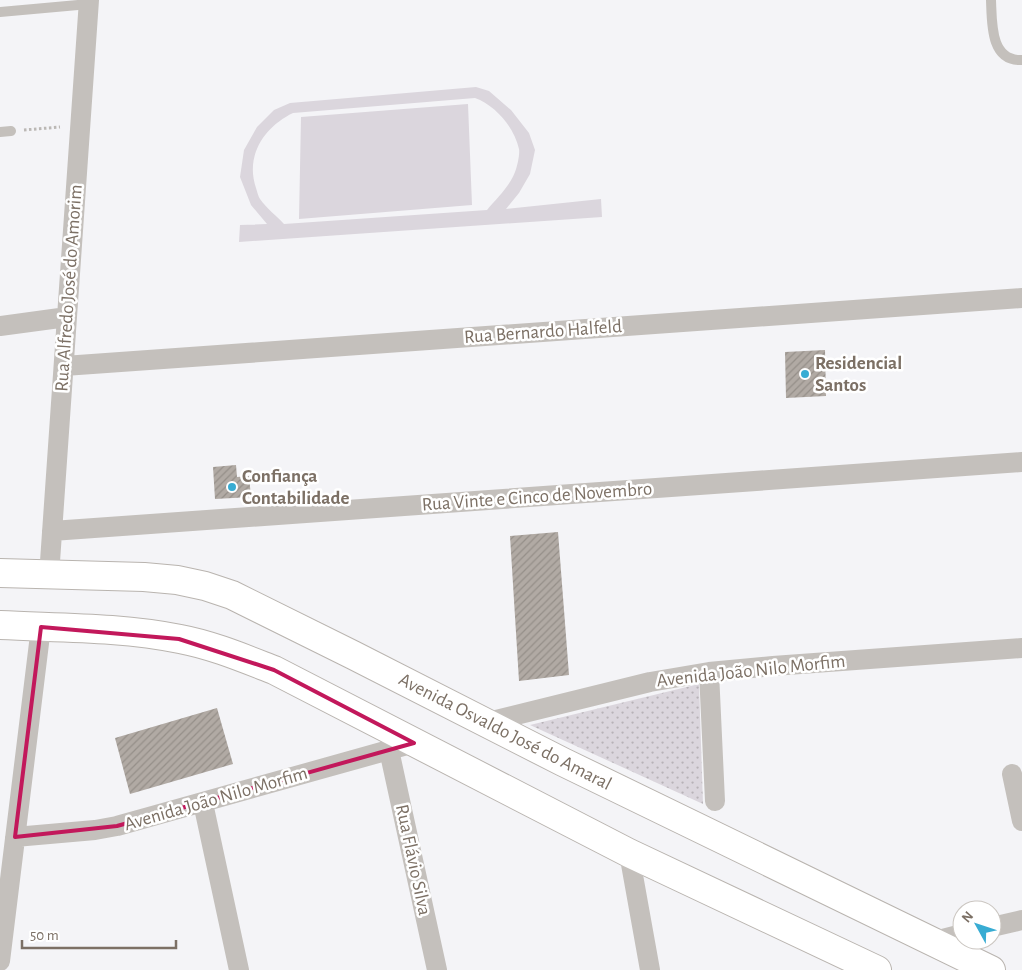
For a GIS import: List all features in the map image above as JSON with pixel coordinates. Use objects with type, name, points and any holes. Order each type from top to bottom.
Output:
[{"type":"main road","name":"Avenida Osvaldo José do Amaral","points":[[0,573],[177,580],[206,586],[232,595],[484,723],[991,970]]},
{"type":"main road","points":[[0,625],[121,631],[179,639],[221,650],[274,670],[401,747],[877,970]]},
{"type":"street","name":"Rua Alfredo José do Amorim","points":[[49,576],[89,2]]},
{"type":"street","name":"Rua Bernardo Halfeld","points":[[64,366],[1022,298]]},
{"type":"street","points":[[0,326],[67,316]]},
{"type":"street","name":"Rua Vinte e Cinco de Novembro","points":[[52,531],[1022,462]]},
{"type":"street","points":[[0,962],[2,932],[42,627]]},
{"type":"street","name":"Avenida João Nilo Morfim","points":[[484,723],[641,684],[709,672],[1022,648]]},
{"type":"street","points":[[709,672],[715,801]]},
{"type":"street","name":"Avenida João Nilo Morfim","points":[[15,837],[95,830],[117,826],[401,747]]},
{"type":"street","name":"Rua Flávio Silva","points":[[401,747],[437,970]]},
{"type":"street","points":[[1012,774],[1022,821]]},
{"type":"street","points":[[203,803],[239,970]]},
{"type":"street","points":[[629,853],[650,970]]},
{"type":"street","points":[[1002,925],[1022,920]]},
{"type":"street","points":[[931,942],[952,937]]},
{"type":"lane","points":[[991,0],[992,30],[997,46],[1006,56],[1022,60]]},
{"type":"lane","points":[[0,12],[89,2]]},
{"type":"lane","points":[[0,132],[11,132]]},
{"type":"path","points":[[11,132],[80,126]]},
{"type":"highlighted area","points":[[41,627],[179,639],[274,670],[414,743],[117,826],[15,837]]},
{"type":"shaded area","points":[[476,87],[489,91],[511,110],[529,133],[535,150],[530,174],[519,193],[506,209],[601,199],[602,217],[239,242],[240,225],[267,224],[251,205],[240,177],[244,150],[257,127],[274,110],[290,103]],"holes":[[[475,98],[482,101],[503,118],[513,133],[519,149],[513,177],[487,210],[284,224],[260,199],[253,176],[255,154],[266,134],[273,126],[293,113]]]},
{"type":"shaded area","points":[[468,104],[472,205],[299,219],[301,117]]},
{"type":"shaded area","points":[[699,684],[703,804],[530,725]]},
{"type":"building","name":"Residencial Santos","points":[[825,350],[826,396],[786,398],[785,352]]},
{"type":"building","name":"Confiança Contabilidade","points":[[236,465],[237,477],[249,476],[251,497],[215,499],[213,467]]},
{"type":"building","points":[[558,532],[569,675],[519,681],[510,536]]},
{"type":"building","points":[[217,708],[233,764],[130,794],[115,738]]},
{"type":"place","name":"Residencial Santos","points":[[805,374]]},
{"type":"place","name":"Confiança Contabilidade","points":[[232,487]]}]
